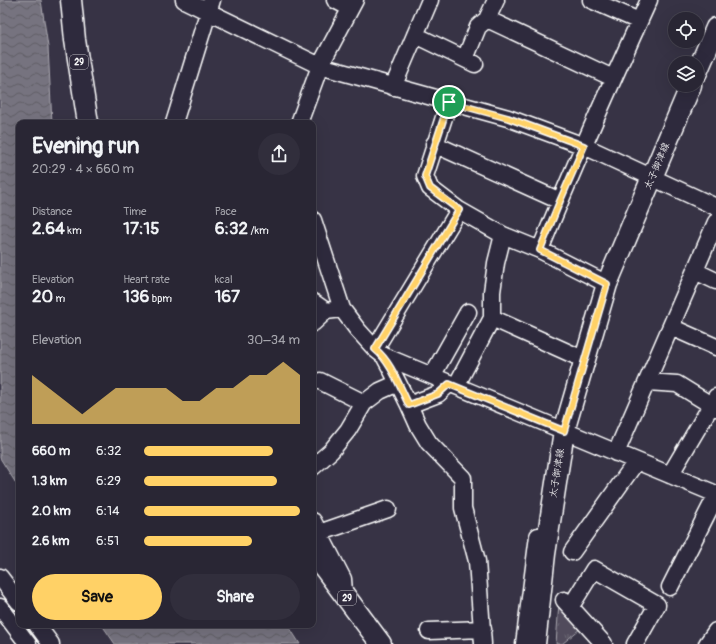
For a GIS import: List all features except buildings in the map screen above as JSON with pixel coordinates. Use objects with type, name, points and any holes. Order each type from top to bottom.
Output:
[{"type":"main road","name":"29","points":[[71,0],[75,40],[88,120]]},
{"type":"main road","points":[[704,56],[716,28]]},
{"type":"main road","name":"太子御津線","points":[[535,644],[545,554],[564,431],[607,284],[688,92]]},
{"type":"main road","name":"29","points":[[316,556],[381,644]]},
{"type":"street","points":[[184,0],[210,6],[320,66],[508,118],[584,146],[716,207]]},
{"type":"street","points":[[300,120],[320,66],[353,4],[335,0]]},
{"type":"street","points":[[393,87],[430,0]]},
{"type":"street","points":[[415,35],[470,62],[478,27],[487,19],[496,0]]},
{"type":"street","points":[[591,0],[639,21]]},
{"type":"street","points":[[540,250],[613,78],[649,0]]},
{"type":"street","points":[[175,120],[210,6]]},
{"type":"street","points":[[487,19],[613,78]]},
{"type":"street","points":[[449,102],[434,144],[425,176],[430,188],[459,210],[503,235],[540,250],[607,284]]},
{"type":"street","points":[[434,144],[560,201]]},
{"type":"street","points":[[380,353],[459,210]]},
{"type":"street","points":[[616,454],[716,222]]},
{"type":"street","points":[[316,229],[342,309],[357,329],[380,353],[398,383],[418,425],[429,443],[463,478],[462,508],[477,561],[483,637],[429,631]]},
{"type":"street","points":[[409,405],[438,394],[452,385],[492,318],[492,292],[496,263],[503,235]]},
{"type":"street","points":[[695,271],[716,281]]},
{"type":"street","points":[[316,304],[326,311]]},
{"type":"street","points":[[316,320],[326,311],[342,309]]},
{"type":"street","points":[[432,376],[468,312]]},
{"type":"street","points":[[492,318],[585,360]]},
{"type":"street","points":[[671,327],[716,347]]},
{"type":"street","points":[[380,353],[452,385],[716,495],[670,587]]},
{"type":"street","points":[[320,381],[364,403]]},
{"type":"street","points":[[647,382],[677,384],[715,403],[670,475]]},
{"type":"street","points":[[316,464],[331,452],[348,430],[364,403],[380,391],[398,383]]},
{"type":"street","points":[[572,552],[636,462]]},
{"type":"street","points":[[524,644],[534,560],[541,522],[555,486]]},
{"type":"street","points":[[544,644],[557,523],[555,486]]},
{"type":"street","points":[[344,593],[343,579],[316,527],[388,510]]},
{"type":"street","points":[[604,644],[566,603],[594,569],[657,605],[635,644]]},
{"type":"street","points":[[0,578],[16,598]]},
{"type":"street","points":[[2,616],[28,644]]},
{"type":"street","points":[[39,628],[51,644]]},
{"type":"street","points":[[708,644],[716,630]]},
{"type":"green space","points":[[559,603],[581,628],[562,644],[556,644]]},
{"type":"water","points":[[0,0],[41,0],[48,47],[52,120],[16,120],[16,483],[0,458]]},
{"type":"water","points":[[104,628],[290,628],[300,644],[115,644]]},
{"type":"route","points":[[449,102],[508,118],[584,146],[540,250],[607,284],[564,431],[449,384],[438,394],[409,405],[384,356],[375,349],[459,210],[430,188],[425,176],[434,144],[449,102]]}]
